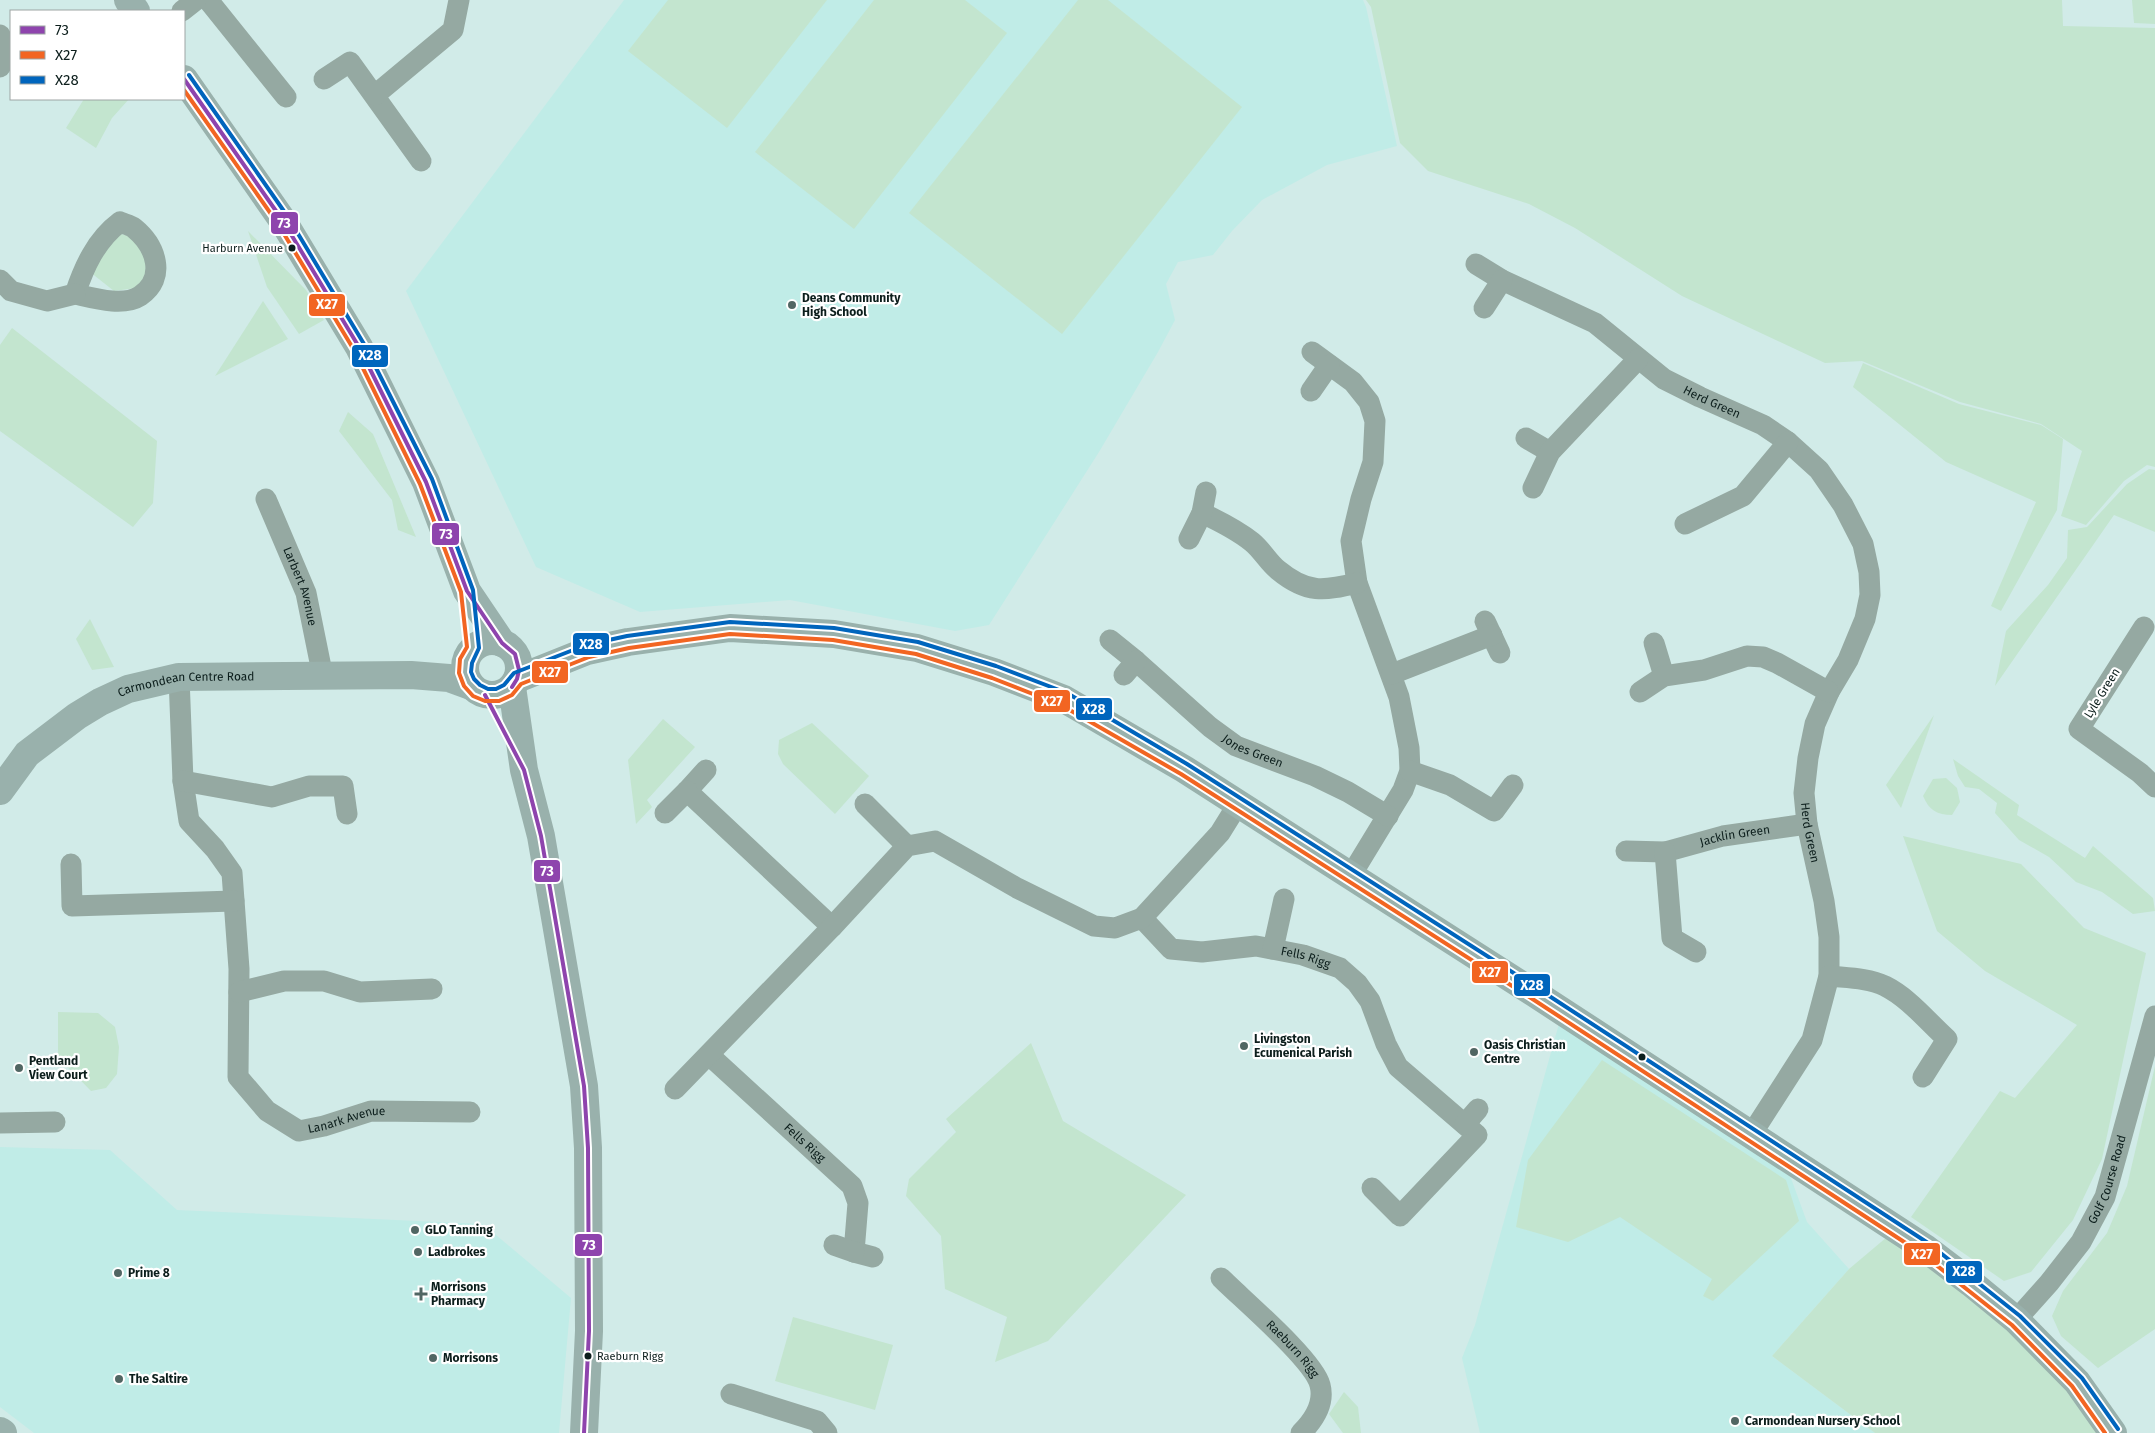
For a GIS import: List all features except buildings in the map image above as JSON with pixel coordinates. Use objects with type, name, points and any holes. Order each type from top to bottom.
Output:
[{"type":"street","points":[[183,10],[196,0]]},
{"type":"street","points":[[208,0],[286,97]]},
{"type":"street","points":[[375,96],[453,30],[459,0]]},
{"type":"street","points":[[0,36],[7,54],[0,67]]},
{"type":"street","points":[[324,79],[350,62],[421,162]]},
{"type":"street","points":[[185,80],[283,222],[359,347],[426,482],[467,591],[511,666],[524,770],[541,836],[584,1086],[588,1148],[589,1331],[584,1433]]},
{"type":"street","name":"Herd Green","points":[[1476,264],[1502,280],[1595,323],[1664,379],[1762,425],[1788,442],[1820,470],[1843,505],[1863,544],[1869,572],[1870,595],[1865,619],[1848,660],[1829,692],[1815,724],[1808,758],[1804,793],[1807,824],[1830,937],[1829,976],[1812,1040],[1751,1135]]},
{"type":"street","points":[[0,280],[11,290],[47,301],[75,294]]},
{"type":"street","points":[[1484,308],[1502,280]]},
{"type":"street","points":[[1312,352],[1353,382],[1369,402],[1376,421],[1374,462],[1361,499],[1351,542],[1357,583],[1400,697],[1410,771],[1404,790],[1350,877]]},
{"type":"street","points":[[1533,488],[1550,452],[1638,359]]},
{"type":"street","points":[[1311,391],[1329,365]]},
{"type":"street","points":[[1526,438],[1550,452]]},
{"type":"street","points":[[1685,524],[1743,496],[1788,442]]},
{"type":"street","points":[[1189,539],[1202,513],[1206,492]]},
{"type":"street","name":"Larbert Avenue","points":[[266,499],[306,593],[323,677]]},
{"type":"street","points":[[1202,513],[1223,523],[1253,543],[1278,570],[1301,585],[1325,591],[1357,583]]},
{"type":"street","points":[[467,591],[470,653],[465,672],[478,690],[524,770]]},
{"type":"street","name":"Lyle Green","points":[[2144,627],[2079,729],[2140,773],[2155,787]]},
{"type":"street","points":[[511,666],[588,652],[628,642],[730,628],[834,634],[917,648],[994,672],[1064,699],[1184,769],[1534,993],[1925,1248],[1972,1283],[2016,1320],[2077,1382],[2113,1433]]},
{"type":"street","points":[[1392,674],[1492,636]]},
{"type":"street","name":"Jones Green","points":[[1110,640],[1130,668],[1236,746],[1315,776],[1348,792],[1388,816]]},
{"type":"street","points":[[470,653],[487,642],[511,666]]},
{"type":"street","points":[[1654,643],[1664,676]]},
{"type":"street","name":"Carmondean Centre Road","points":[[411,675],[442,667],[470,653]]},
{"type":"street","points":[[1640,692],[1664,676],[1704,670],[1747,656],[1763,657],[1777,662],[1829,692]]},
{"type":"street","points":[[478,690],[494,696],[503,693],[511,666]]},
{"type":"street","name":"Carmondean Centre Road","points":[[0,791],[27,754],[77,716],[100,702],[128,689],[179,677],[411,675],[449,678],[478,690]]},
{"type":"street","name":"Lanark Avenue","points":[[179,677],[183,781],[189,822],[215,849],[232,874],[239,992],[238,1077],[266,1110],[299,1131],[324,1126],[371,1111],[470,1112]]},
{"type":"street","points":[[665,813],[706,770]]},
{"type":"street","points":[[1410,771],[1450,785],[1490,817],[1513,784]]},
{"type":"street","points":[[183,781],[272,797],[309,786],[343,786],[347,814]]},
{"type":"street","points":[[688,791],[832,927]]},
{"type":"street","points":[[865,804],[907,846]]},
{"type":"street","points":[[675,1089],[832,927],[907,846],[936,841],[1017,888],[1094,926],[1115,928],[1142,918],[1220,833],[1238,804]]},
{"type":"street","name":"Jacklin Green","points":[[1626,851],[1665,852],[1723,836],[1807,824]]},
{"type":"street","points":[[1665,852],[1672,938],[1696,952]]},
{"type":"street","points":[[70,864],[72,906],[234,901]]},
{"type":"street","points":[[1273,949],[1284,899]]},
{"type":"street","name":"Fells Rigg","points":[[1142,918],[1171,949],[1202,952],[1256,946],[1273,949],[1303,955],[1340,968],[1358,983],[1370,1001],[1386,1044],[1398,1067],[1473,1123],[1400,1216],[1372,1188]]},
{"type":"street","points":[[1829,976],[1863,979],[1885,986],[1951,1031],[1923,1077]]},
{"type":"street","points":[[239,992],[284,981],[324,981],[360,992],[432,989]]},
{"type":"street","name":"Golf Course Road","points":[[2016,1320],[2049,1283],[2081,1242],[2105,1197],[2155,1016]]},
{"type":"street","name":"Fells Rigg","points":[[709,1055],[852,1186],[858,1203],[854,1251]]},
{"type":"street","points":[[0,1123],[55,1122]]},
{"type":"street","name":"Raeburn Rigg","points":[[1221,1278],[1311,1366],[1321,1386],[1320,1408],[1313,1421],[1302,1433]]},
{"type":"street","points":[[731,1394],[817,1421],[826,1433]]},
{"type":"shaded area","name":"Deans Community High School","points":[[624,0],[1363,0],[1397,146],[1327,165],[1262,200],[1232,231],[1213,255],[1178,262],[1166,284],[1175,320],[1099,452],[989,625],[955,631],[790,600],[640,612],[536,567],[406,291]]},
{"type":"shaded area","points":[[1560,1020],[1788,1170],[1807,1222],[1849,1269],[1772,1356],[1875,1433],[1480,1433],[1462,1358],[1475,1325]]},
{"type":"shaded area","points":[[0,1147],[110,1150],[177,1210],[483,1224],[571,1298],[559,1433],[34,1433],[0,1407]]},
{"type":"green space","points":[[668,0],[827,0],[727,128],[628,51]]},
{"type":"green space","points":[[874,0],[965,0],[1007,33],[854,229],[755,152]]},
{"type":"green space","points":[[1078,0],[1108,0],[1242,107],[1062,334],[909,213]]},
{"type":"green space","points":[[1366,0],[2062,0],[2063,26],[2155,28],[2155,467],[2147,465],[2124,481],[2086,525],[2061,516],[2082,451],[2041,424],[1960,402],[1862,361],[1825,363],[1682,296],[1575,228],[1529,204],[1428,171],[1400,143],[1371,7]]},
{"type":"green space","points":[[2132,0],[2155,0],[2155,24],[2134,23]]},
{"type":"green space","points":[[83,100],[128,100],[112,118],[96,148],[66,128]]},
{"type":"green space","points":[[248,231],[306,290],[324,320],[299,334],[267,287]]},
{"type":"green space","points":[[121,234],[132,237],[145,256],[147,278],[136,288],[114,291],[90,272],[112,241]]},
{"type":"green space","points":[[263,301],[288,339],[215,376]]},
{"type":"green space","points":[[12,328],[157,441],[153,503],[133,527],[0,431],[0,345]]},
{"type":"green space","points":[[1863,363],[1959,404],[2041,425],[2063,439],[2057,510],[2001,611],[1991,606],[2036,502],[1946,462],[1853,387]]},
{"type":"green space","points":[[348,412],[373,434],[416,537],[398,530],[392,500],[339,431]]},
{"type":"green space","points":[[2149,469],[2155,470],[2155,532],[2114,515],[1995,686],[2006,631],[2048,585],[2067,558],[2068,530],[2087,527],[2127,484]]},
{"type":"green space","points":[[90,619],[114,667],[92,670],[76,639]]},
{"type":"green space","points":[[1934,715],[1901,808],[1886,785]]},
{"type":"green space","points":[[663,719],[695,747],[647,800],[652,807],[636,824],[628,760]]},
{"type":"green space","points":[[812,723],[869,776],[835,814],[783,764],[778,754],[779,740]]},
{"type":"green space","points":[[1953,759],[2019,805],[2017,815],[2085,858],[2093,846],[2153,898],[2155,911],[2133,914],[2102,892],[2076,882],[2049,857],[2019,840],[1995,813],[1997,803],[1979,789],[1965,787],[1958,776]]},
{"type":"green space","points":[[1946,778],[1957,788],[1960,802],[1952,815],[1934,811],[1923,796],[1933,779]]},
{"type":"green space","points":[[1903,836],[2021,864],[2084,928],[2146,953],[2102,1159],[2073,1220],[2031,1272],[2004,1281],[1911,1217],[2000,1091],[2015,1098],[2077,1025],[1985,971],[1937,931]]},
{"type":"green space","points":[[58,1012],[98,1013],[115,1027],[119,1047],[117,1074],[106,1088],[91,1091],[58,1057]]},
{"type":"green space","points":[[1031,1043],[1063,1121],[1186,1195],[1048,1341],[995,1362],[1007,1317],[945,1289],[941,1236],[906,1196],[909,1179],[956,1132],[946,1119]]},
{"type":"green space","points":[[1602,1060],[1786,1180],[1799,1221],[1713,1301],[1703,1296],[1712,1279],[1620,1217],[1568,1242],[1516,1227],[1528,1160]]},
{"type":"green space","points":[[2155,1066],[2155,1329],[2098,1368],[2061,1336],[2052,1316],[2063,1291],[2107,1233],[2127,1186]]},
{"type":"green space","points":[[1887,1237],[1983,1304],[2058,1376],[2099,1433],[1875,1433],[1772,1356],[1849,1269]]},
{"type":"green space","points":[[793,1317],[893,1345],[875,1410],[775,1381]]},
{"type":"green space","points":[[1344,1392],[1358,1407],[1361,1433],[1343,1433],[1329,1414]]},
{"type":"transit line","name":"X28","points":[[189,75],[288,217],[364,344],[432,479],[473,590],[479,648],[472,663],[471,672],[474,679],[480,685],[488,689],[496,689],[504,685],[514,673],[586,645],[627,636],[730,622],[834,628],[918,642],[996,666],[1067,693],[1187,764],[1537,988],[1928,1243],[2020,1316],[2082,1378],[2118,1429]]},
{"type":"transit line","name":"73","points":[[185,80],[283,221],[359,347],[426,482],[467,591],[502,643],[515,654],[519,670],[517,679],[512,687]]},
{"type":"transit line","name":"X27","points":[[185,91],[278,224],[354,350],[420,484],[461,592],[467,647],[460,659],[459,673],[464,686],[473,696],[485,701],[499,701],[512,695],[521,684],[589,657],[629,648],[730,634],[833,640],[916,654],[992,678],[1061,705],[1181,774],[1531,998],[1921,1253],[2012,1325],[2072,1386],[2105,1433]]},
{"type":"transit line","name":"73","points":[[485,695],[524,770],[541,836],[584,1086],[588,1148],[589,1331],[584,1433]]},
{"type":"place","name":"Harburn Avenue","points":[[292,248]]},
{"type":"place","name":"Deans Community High School","points":[[792,305]]},
{"type":"place","name":"Livingston Ecumenical Parish","points":[[1244,1046]]},
{"type":"place","name":"Oasis Christian Centre","points":[[1474,1052]]},
{"type":"place","name":"Pentland View Court","points":[[19,1068]]},
{"type":"place","name":"GLO Tanning","points":[[415,1230]]},
{"type":"place","name":"Ladbrokes","points":[[418,1252]]},
{"type":"place","name":"Prime 8","points":[[118,1273]]},
{"type":"place","name":"Morrisons Pharmacy","points":[[421,1294]]},
{"type":"place","name":"Raeburn Rigg","points":[[588,1356]]},
{"type":"place","name":"Morrisons","points":[[433,1358]]},
{"type":"place","name":"The Saltire","points":[[119,1379]]},
{"type":"place","name":"Carmondean Nursery School","points":[[1735,1421]]}]
